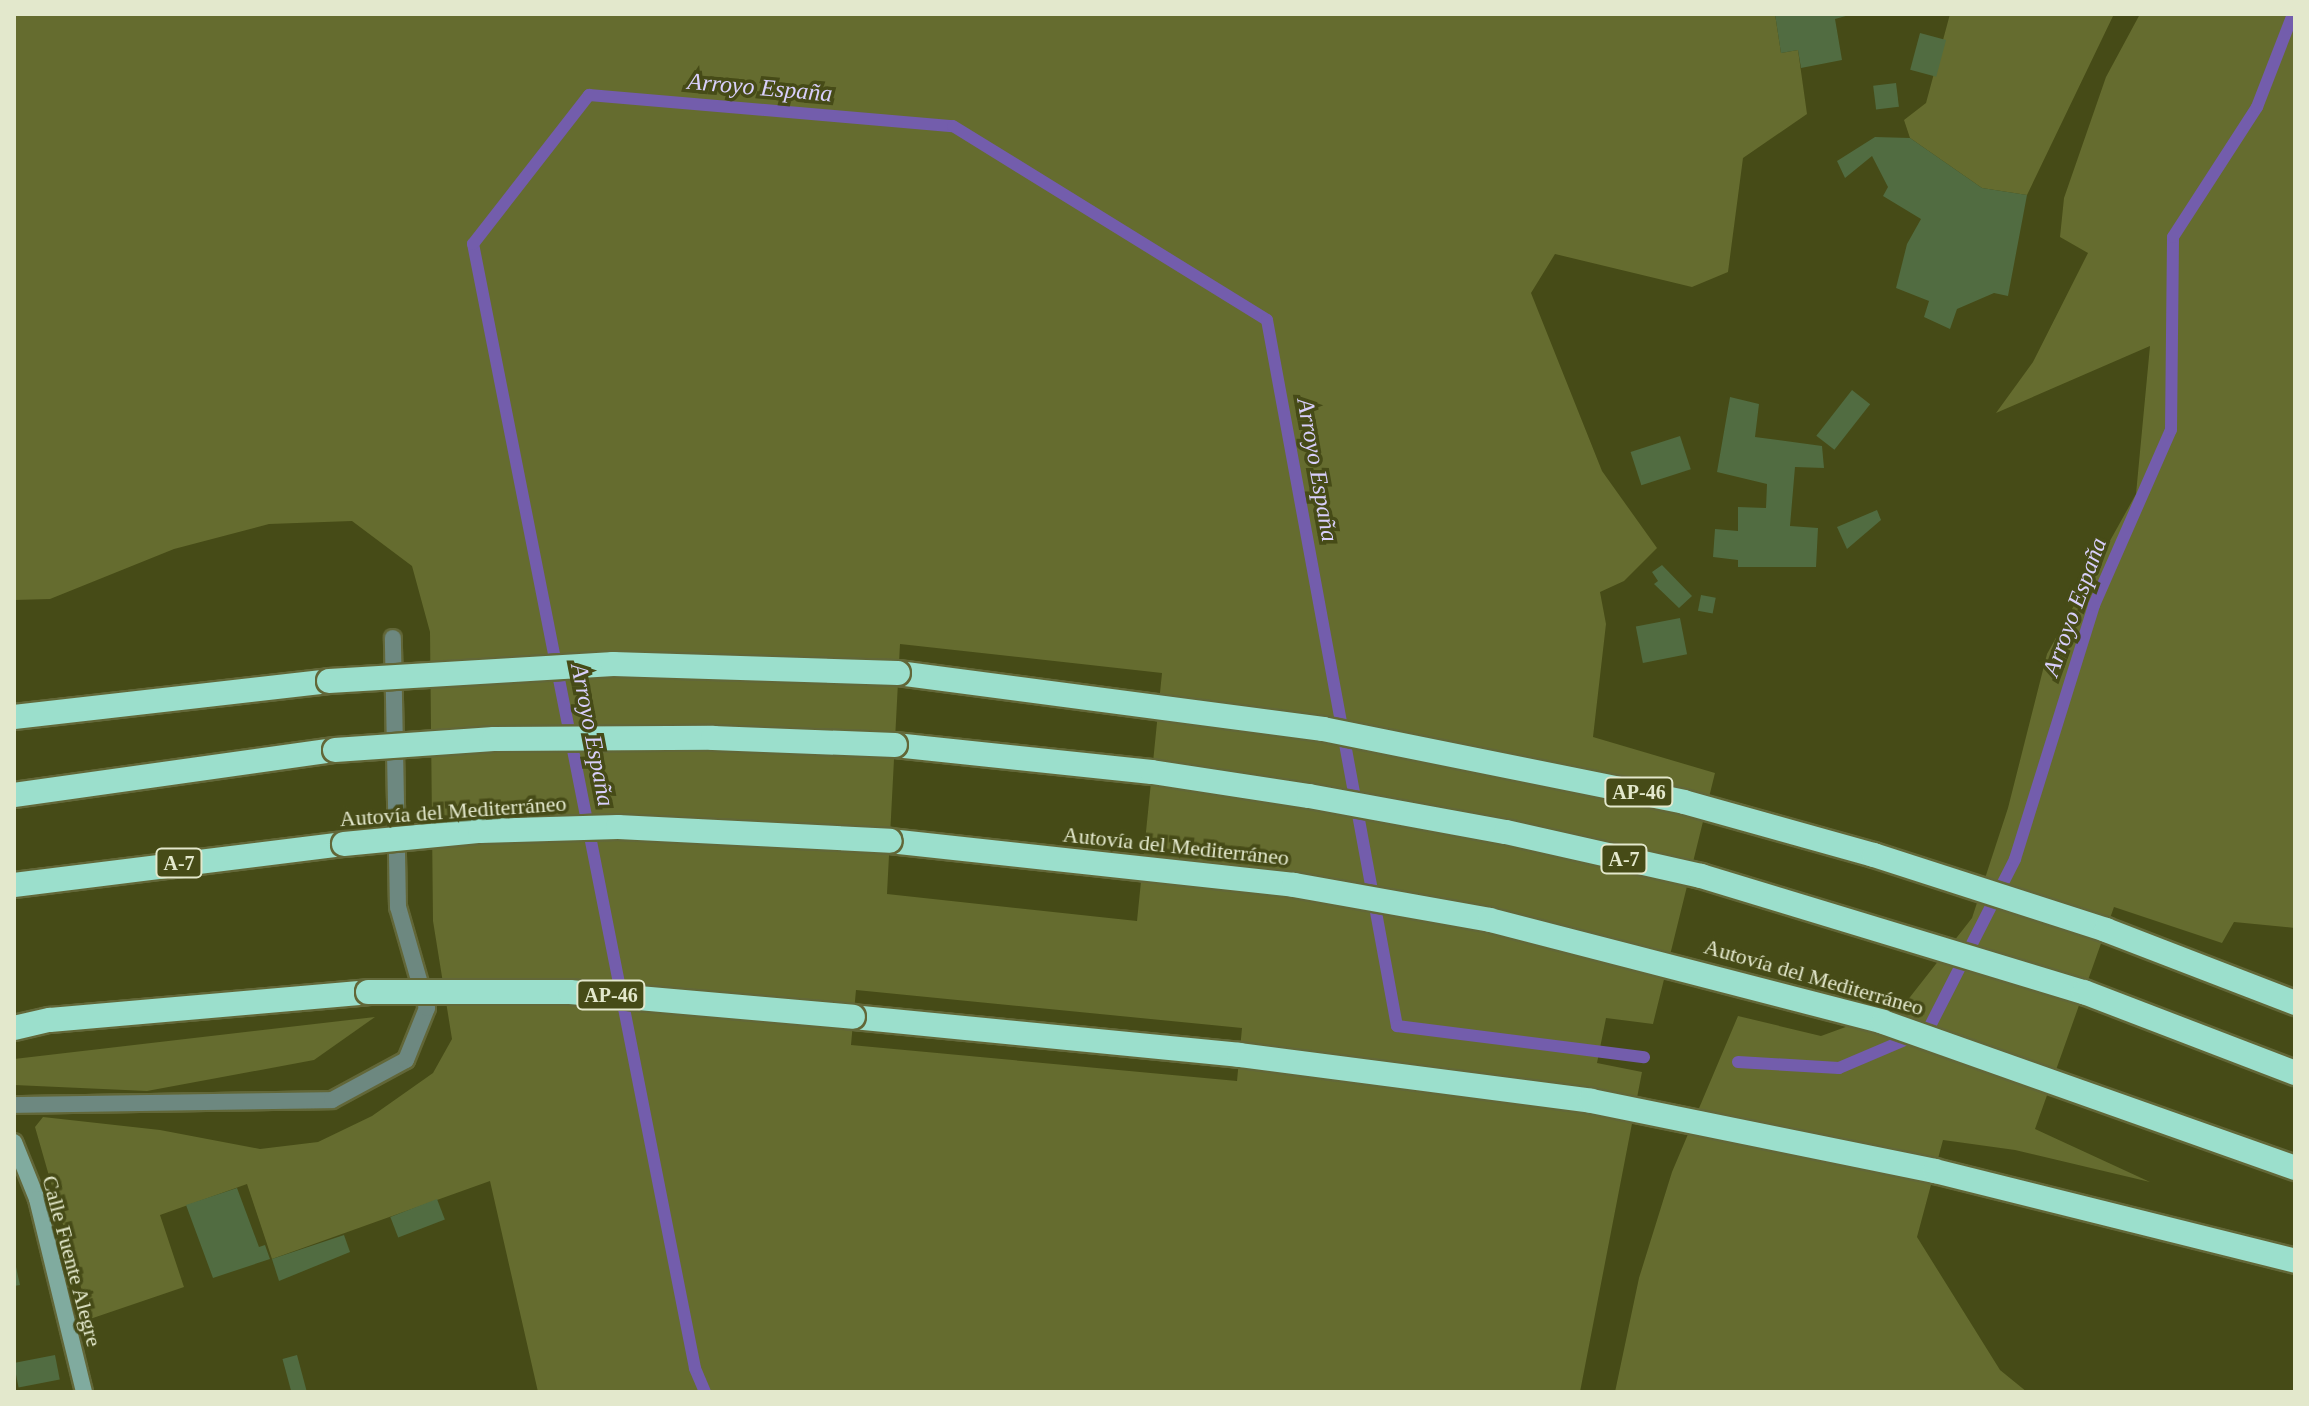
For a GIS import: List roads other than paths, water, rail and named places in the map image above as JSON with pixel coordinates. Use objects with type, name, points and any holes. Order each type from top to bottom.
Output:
[{"type":"highway","name":"AP-46","points":[[14,717],[329,681],[613,664],[898,673],[1159,704],[1509,763],[1684,802],[1874,855],[2106,930],[2295,1003]]},
{"type":"highway","name":"A-7","points":[[14,795],[335,750],[494,739],[713,738],[895,745],[1152,772],[1506,832],[1701,876],[2084,992],[2295,1073]]},
{"type":"highway","name":"Autovía del Mediterráneo","points":[[14,885],[344,844],[480,831],[618,827],[890,841],[1294,885],[1490,920],[1883,1022],[2054,1079],[2295,1168]]},
{"type":"highway","name":"AP-46","points":[[14,1028],[50,1020],[368,992],[570,992],[1239,1055],[1591,1101],[1935,1171],[2295,1261]]},
{"type":"street","points":[[14,1105],[332,1100],[406,1060],[427,1008],[398,907],[393,638]]},
{"type":"street","name":"Calle Fuente Alegre","points":[[14,1142],[37,1199],[84,1392]]},
{"type":"waterway","name":"Arroyo España","points":[[1738,1062],[1839,1068],[1928,1030],[2015,859],[2094,605],[2171,430],[2173,237],[2257,107],[2293,14]]},
{"type":"waterway","name":"Arroyo España","points":[[705,1392],[695,1368],[473,244],[589,95],[953,126],[1267,320],[1397,1026],[1644,1057]]}]
